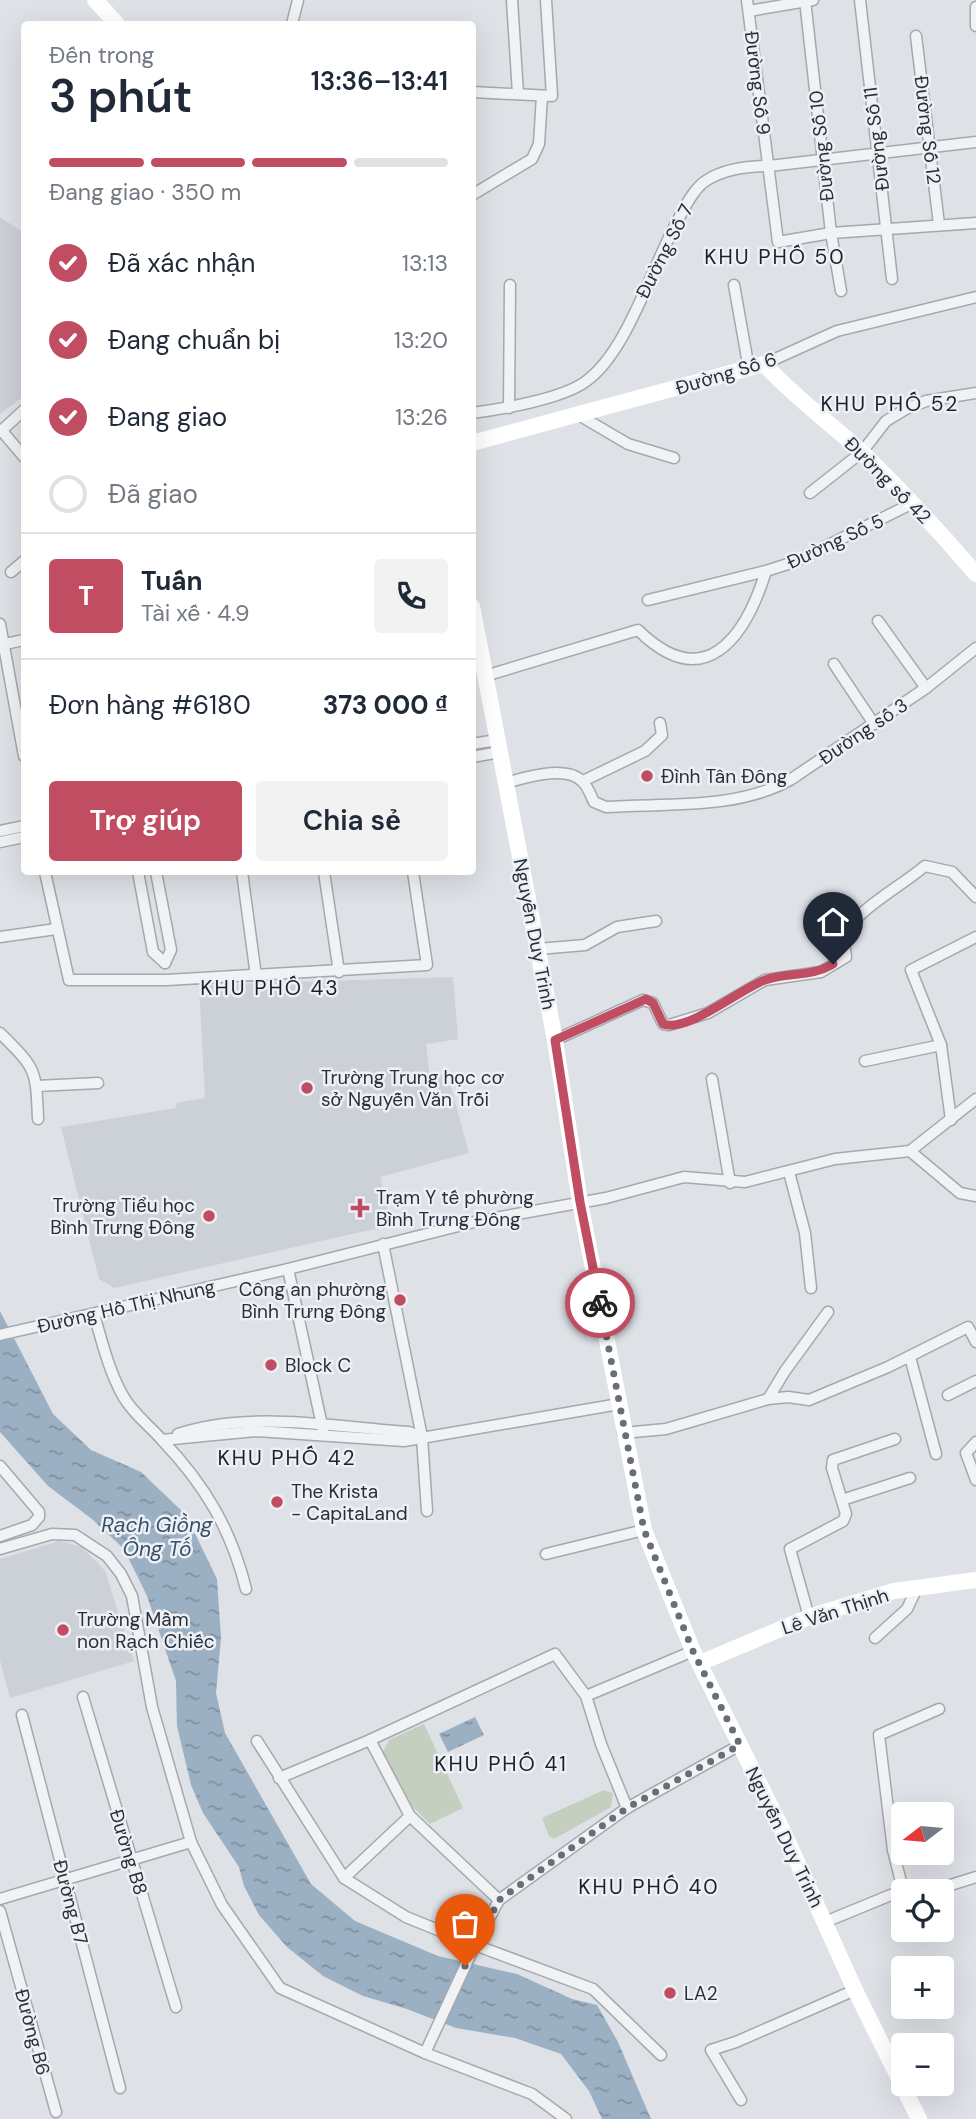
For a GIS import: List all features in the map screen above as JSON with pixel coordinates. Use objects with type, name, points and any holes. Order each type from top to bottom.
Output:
[{"type":"main road","points":[[94,0],[115,21]]},
{"type":"main road","name":"Đường Số 6","points":[[476,442],[756,367]]},
{"type":"main road","name":"Đường số 42","points":[[756,367],[782,384],[862,452],[913,503],[976,574]]},
{"type":"main road","name":"Nguyễn Duy Trinh","points":[[476,628],[555,1040],[580,1202],[623,1433],[644,1530],[696,1657],[919,2119]]},
{"type":"main road","name":"Lê Văn Thịnh","points":[[696,1657],[809,1617],[894,1591],[976,1580]]},
{"type":"street","points":[[293,21],[298,0]]},
{"type":"street","points":[[512,0],[518,94]]},
{"type":"street","points":[[476,92],[552,96],[546,0]]},
{"type":"street","name":"Đường Số 10","points":[[805,0],[831,233],[841,291]]},
{"type":"street","points":[[748,6],[813,0]]},
{"type":"street","name":"Đường Số 11","points":[[859,0],[892,279]]},
{"type":"street","name":"Đường Số 9","points":[[748,6],[778,242],[831,233]]},
{"type":"street","points":[[976,6],[976,26]]},
{"type":"street","name":"Đường Số 12","points":[[916,36],[939,224]]},
{"type":"street","points":[[476,193],[532,159],[539,144],[542,96]]},
{"type":"street","name":"Đường Số 7","points":[[476,412],[509,408],[584,383],[615,355],[663,247],[688,201],[706,180],[747,166],[823,161],[976,142]]},
{"type":"street","points":[[831,233],[976,223]]},
{"type":"street","points":[[509,408],[510,285]]},
{"type":"street","points":[[734,285],[756,367]]},
{"type":"street","name":"Đường Số 6","points":[[756,367],[837,331],[892,320],[976,297]]},
{"type":"street","points":[[810,493],[862,452],[886,421],[926,401],[976,393]]},
{"type":"street","points":[[21,413],[1,431],[21,454]]},
{"type":"street","points":[[577,414],[628,444],[674,458]]},
{"type":"street","name":"Đường Số 5","points":[[485,676],[638,630],[654,646],[677,658],[696,659],[716,652],[735,638],[749,614],[766,571],[794,562],[913,503]]},
{"type":"street","points":[[11,572],[21,564]]},
{"type":"street","points":[[648,600],[766,571]]},
{"type":"street","points":[[877,621],[926,688]]},
{"type":"street","points":[[1,624],[2,645],[21,741]]},
{"type":"street","points":[[2,645],[21,641]]},
{"type":"street","name":"Đường số 3","points":[[583,781],[594,802],[601,806],[746,798],[770,791],[926,688],[976,648]]},
{"type":"street","points":[[834,664],[874,723]]},
{"type":"street","points":[[506,783],[554,774],[583,781],[645,751],[662,735],[660,723]]},
{"type":"street","points":[[476,744],[499,746]]},
{"type":"street","points":[[476,755],[499,746]]},
{"type":"street","points":[[0,831],[21,827]]},
{"type":"street","points":[[0,842],[21,838]]},
{"type":"street","points":[[555,1040],[646,999],[653,1003],[663,1024],[669,1026],[708,1013],[765,980],[821,972],[846,957],[843,934],[858,913],[895,891],[925,866],[952,872],[976,897]]},
{"type":"street","points":[[46,875],[69,980],[167,980],[428,965],[413,875]]},
{"type":"street","points":[[139,875],[153,951],[164,963],[167,980]]},
{"type":"street","points":[[157,875],[171,950],[164,963]]},
{"type":"street","points":[[242,875],[256,976]]},
{"type":"street","points":[[324,875],[339,972]]},
{"type":"street","points":[[538,949],[585,945],[617,927],[656,921]]},
{"type":"street","points":[[0,937],[56,929]]},
{"type":"street","points":[[951,1120],[941,1045],[911,970],[976,937]]},
{"type":"street","points":[[0,1032],[32,1065],[37,1086],[38,1119]]},
{"type":"street","points":[[865,1061],[941,1045]]},
{"type":"street","points":[[712,1079],[730,1183]]},
{"type":"street","points":[[37,1086],[98,1083]]},
{"type":"street","points":[[976,1099],[910,1151],[960,1193],[976,1196]]},
{"type":"street","name":"Đường Hồ Thị Nhung","points":[[0,1335],[288,1269],[478,1221],[606,1198],[684,1177],[730,1183],[789,1172],[835,1159],[910,1151]]},
{"type":"street","points":[[789,1172],[805,1233],[811,1288]]},
{"type":"street","points":[[383,1244],[422,1437],[427,1511]]},
{"type":"street","points":[[288,1269],[322,1429]]},
{"type":"street","points":[[768,1399],[828,1312]]},
{"type":"street","points":[[94,1314],[112,1374],[123,1397],[148,1428],[162,1440],[216,1509],[236,1548],[246,1589]]},
{"type":"street","points":[[623,1433],[666,1429],[768,1399],[788,1397],[808,1400],[910,1357],[968,1327],[976,1342]]},
{"type":"street","points":[[910,1357],[936,1454]]},
{"type":"street","points":[[948,1395],[976,1381]]},
{"type":"street","points":[[162,1440],[202,1426],[409,1432],[422,1437],[486,1429],[619,1404]]},
{"type":"street","points":[[809,1617],[790,1549],[844,1521],[846,1514],[832,1468],[833,1460],[895,1439]]},
{"type":"street","points":[[976,1442],[966,1453],[976,1480]]},
{"type":"street","points":[[0,1466],[39,1512],[39,1517],[32,1525],[0,1536]]},
{"type":"street","points":[[842,1500],[910,1478]]},
{"type":"street","points":[[545,1554],[644,1530]]},
{"type":"street","points":[[0,1549],[52,1534],[75,1535],[107,1556],[121,1574],[132,1596],[152,1707],[191,1842],[222,1906],[280,1988],[425,2053],[532,2094],[566,2119]]},
{"type":"street","points":[[874,1638],[907,1609],[917,1588]]},
{"type":"street","points":[[279,1778],[370,1740],[555,1654],[586,1696],[601,1744],[627,1808]]},
{"type":"street","points":[[586,1696],[696,1657]]},
{"type":"street","name":"Đường B8","points":[[83,1697],[176,2007]]},
{"type":"street","points":[[900,1879],[893,1850],[879,1735],[939,1709]]},
{"type":"street","name":"Đường B7","points":[[22,1715],[120,2088]]},
{"type":"street","points":[[370,1740],[410,1816],[499,1900]]},
{"type":"street","points":[[257,1741],[344,1878],[406,1917],[593,1989],[661,2056]]},
{"type":"street","points":[[425,2053],[499,1900],[627,1808],[740,1745]]},
{"type":"street","points":[[344,1878],[410,1816]]},
{"type":"street","points":[[0,1899],[191,1842]]},
{"type":"street","points":[[954,1885],[975,1879]]},
{"type":"street","points":[[825,1922],[891,1895]]},
{"type":"street","name":"Đường B6","points":[[0,1911],[55,2112]]},
{"type":"street","points":[[741,2100],[711,2050],[736,2042],[855,1990]]},
{"type":"shaded area","points":[[0,217],[21,231],[21,398],[0,414]]},
{"type":"shaded area","points":[[453,977],[458,1039],[426,1044],[430,1077],[447,1073],[469,1153],[380,1177],[392,1225],[114,1288],[99,1279],[61,1127],[176,1108],[176,1103],[205,1098],[199,985]]},
{"type":"shaded area","name":"Trường Mầm non Rạch Chiếc","points":[[59,1541],[82,1547],[105,1571],[134,1661],[10,1698],[0,1660],[0,1559]]},
{"type":"green space","points":[[424,1724],[463,1808],[430,1824],[412,1806],[383,1752],[389,1740]]},
{"type":"green space","points":[[604,1790],[613,1793],[611,1807],[554,1839],[549,1836],[542,1818]]},
{"type":"water","name":"Rạch Giồng Ông Tố","points":[[0,1311],[53,1414],[91,1450],[141,1472],[186,1515],[217,1579],[221,1638],[216,1693],[225,1733],[311,1884],[355,1921],[438,1956],[517,1974],[572,1999],[597,2005],[618,2042],[651,2119],[602,2119],[589,2091],[561,2054],[515,2038],[456,2028],[363,1996],[323,1976],[287,1947],[259,1915],[244,1886],[239,1867],[203,1813],[191,1785],[177,1726],[176,1681],[147,1596],[124,1549],[92,1519],[48,1486],[0,1432]]},
{"type":"water","points":[[475,1717],[484,1735],[448,1752],[439,1734]]},
{"type":"way so far","points":[[465,1966],[499,1900],[627,1808],[740,1745],[693,1651],[644,1530],[623,1433],[600,1303]]},
{"type":"place","name":"Đình Tân Đông","points":[[647,776]]},
{"type":"place","name":"Trường Trung học cơ sở Nguyễn Văn Trỗi","points":[[307,1088]]},
{"type":"place","name":"Trạm Y tế phường Bình Trưng Đông","points":[[360,1208]]},
{"type":"place","name":"Trường Tiểu học Bình Trưng Đông","points":[[209,1216]]},
{"type":"place","name":"Công an phường Bình Trưng Đông","points":[[400,1300]]},
{"type":"place","name":"Block C","points":[[271,1365]]},
{"type":"place","name":"The Krista - CapitaLand","points":[[277,1502]]},
{"type":"place","name":"Trường Mầm non Rạch Chiếc","points":[[63,1630]]},
{"type":"place","name":"LA2","points":[[670,1993]]},
{"type":"district","name":"KHU PHỐ 50","points":[[775,257]]},
{"type":"district","name":"KHU PHỐ 52","points":[[890,404]]},
{"type":"district","name":"KHU PHỐ 43","points":[[270,988]]},
{"type":"district","name":"KHU PHỐ 42","points":[[287,1458]]},
{"type":"district","name":"KHU PHỐ 41","points":[[501,1764]]},
{"type":"district","name":"KHU PHỐ 40","points":[[649,1887]]},
{"type":"route","points":[[600,1303],[580,1202],[555,1040],[646,999],[653,1003],[663,1024],[669,1026],[708,1013],[765,980],[821,972],[833,964]]}]
